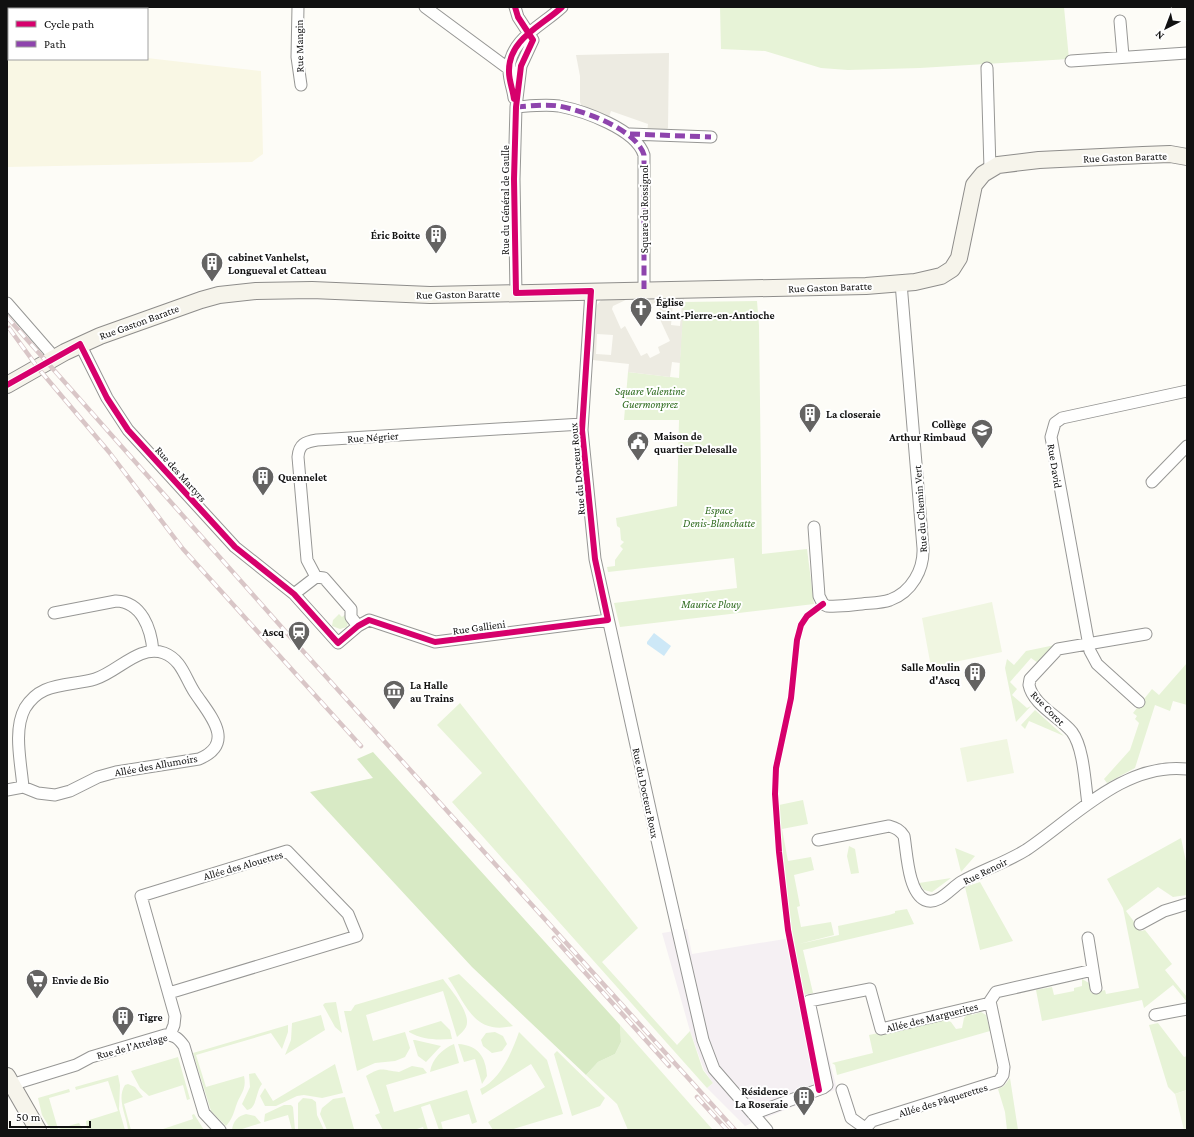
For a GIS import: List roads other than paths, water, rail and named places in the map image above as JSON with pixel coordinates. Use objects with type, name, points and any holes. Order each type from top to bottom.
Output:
[{"type":"street","name":"Rue Mangin","points":[[298,7],[298,57],[301,85]]},
{"type":"street","points":[[425,7],[509,70],[520,74]]},
{"type":"street","points":[[515,7],[518,17],[529,33],[562,7]]},
{"type":"street","points":[[1120,21],[1123,56]]},
{"type":"street","name":"Rue du Général de Gaulle","points":[[516,293],[514,179],[521,107],[520,74],[523,59],[533,42],[529,33],[514,51],[509,70],[521,107]]},
{"type":"street","points":[[1071,61],[1123,56],[1187,53]]},
{"type":"street","points":[[987,68],[990,169]]},
{"type":"street","name":"Square du Rossignol","points":[[521,107],[548,105],[565,108],[600,120],[630,134],[642,147],[644,155],[644,289]]},
{"type":"street","name":"Square du Rossignol","points":[[630,134],[711,137]]},
{"type":"street","name":"Rue Gaston Baratte","points":[[7,386],[80,344],[108,333],[201,300],[256,291],[325,290],[430,295],[644,289],[788,288],[901,283],[941,276],[954,267],[959,258],[974,185],[978,179],[990,169],[1005,163],[1039,160],[1156,154],[1187,157]]},
{"type":"street","name":"Rue du Chemin Vert","points":[[814,527],[819,596],[823,604],[828,606],[890,600],[905,590],[921,569],[923,562],[923,548],[901,283]]},
{"type":"street","name":"Rue du Docteur Roux","points":[[592,291],[582,424],[595,559],[703,1040],[714,1069],[767,1130]]},
{"type":"street","points":[[7,303],[55,358]]},
{"type":"street","name":"Rue des Martyrs","points":[[80,344],[107,398],[128,430],[240,552],[294,594],[338,643],[358,626]]},
{"type":"street","name":"Rue David","points":[[1139,702],[1093,659],[1088,644],[1051,445],[1052,429],[1055,422],[1062,418],[1187,391]]},
{"type":"street","name":"Rue Négrier","points":[[316,577],[308,560],[298,457],[300,446],[304,443],[317,440],[582,424]]},
{"type":"street","points":[[1152,482],[1187,446]]},
{"type":"street","points":[[294,594],[316,577],[324,578],[351,609],[351,617],[358,626]]},
{"type":"street","points":[[7,790],[23,786],[20,727],[24,710],[33,698],[46,690],[85,682],[104,676],[136,656],[153,651],[147,624],[138,612],[126,603],[116,601],[54,613]]},
{"type":"street","name":"Rue Gallieni","points":[[358,626],[366,620],[374,620],[435,642],[608,620]]},
{"type":"street","points":[[1088,644],[1146,634]]},
{"type":"street","name":"Rue Corot","points":[[1088,644],[1058,649],[1030,679],[1028,685],[1037,700],[1064,725],[1076,740],[1088,804]]},
{"type":"street","name":"Allée des Allumoirs","points":[[23,786],[38,793],[55,795],[70,791],[107,774],[191,761],[210,753],[217,742],[218,730],[216,724],[176,660],[164,654],[153,651]]},
{"type":"street","name":"Rue Renoir","points":[[818,840],[889,826],[901,831],[904,836],[913,887],[920,897],[926,901],[932,901],[943,897],[960,883],[1003,863],[1026,849],[1088,804],[1113,788],[1141,775],[1167,769],[1187,769]]},
{"type":"street","name":"Allée des Alouettes","points":[[169,993],[356,936],[352,920],[348,914],[287,851],[141,896],[175,1018],[170,1034]]},
{"type":"street","points":[[1140,924],[1164,912],[1187,904]]},
{"type":"street","points":[[1088,938],[1096,988]]},
{"type":"street","points":[[990,1003],[992,996],[1001,990],[1093,970]]},
{"type":"street","name":"Allée des Marguerites","points":[[753,1114],[823,1088],[826,1085],[809,1001],[870,989],[881,1029],[990,1003]]},
{"type":"street","name":"Allée des Pâquerettes","points":[[842,1090],[851,1118],[864,1129],[872,1121],[999,1082],[1003,1075],[1004,1068],[990,1003]]},
{"type":"street","points":[[1155,1015],[1187,1009]]},
{"type":"street","name":"Rue de l'Attelage","points":[[9,1080],[76,1065],[91,1057],[170,1034],[176,1037],[184,1046],[204,1113],[220,1130]]},
{"type":"street","points":[[9,1080],[38,1130]]},
{"type":"water","points":[[654,633],[671,646],[664,656],[647,644]]},
{"type":"railway","points":[[7,317],[293,640],[735,1130]]},
{"type":"railway","points":[[9,328],[38,368],[109,452],[183,549],[361,746]]},
{"type":"railway","points":[[554,938],[669,1066]]},
{"type":"railway","points":[[697,1097],[727,1130]]},
{"type":"place","name":"Éric Boitte","points":[[436,254]]},
{"type":"place","name":"cabinet Vanhelst, Longueval et Catteau","points":[[212,282]]},
{"type":"place","name":"Église Saint-Pierre-en-Antioche","points":[[641,328]]},
{"type":"place","name":"La closeraie","points":[[810,434]]},
{"type":"place","name":"Collège Arthur Rimbaud","points":[[982,450]]},
{"type":"place","name":"Maison de quartier Delesalle","points":[[638,462]]},
{"type":"place","name":"Quennelet","points":[[263,496]]},
{"type":"place","name":"Ascq","points":[[299,652]]},
{"type":"place","name":"Salle Moulin d'Ascq","points":[[975,692]]},
{"type":"place","name":"La Halle au Trains","points":[[394,710]]},
{"type":"place","name":"Envie de Bio","points":[[37,1000]]},
{"type":"place","name":"Tigre","points":[[123,1036]]},
{"type":"place","name":"Résidence La Roseraie","points":[[804,1116]]},
{"type":"park label","name":"Square Valentine Guermonprez","points":[[650,397]]},
{"type":"park label","name":"Espace Denis-Blanchatte","points":[[719,516]]},
{"type":"park label","name":"Maurice Plouy","points":[[711,604]]}]
